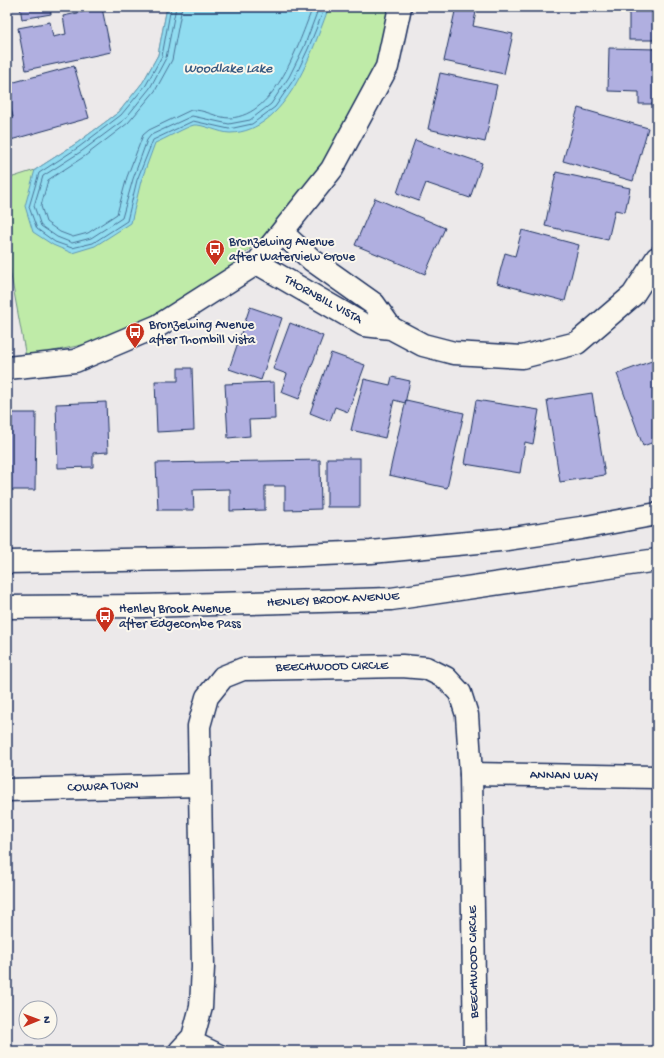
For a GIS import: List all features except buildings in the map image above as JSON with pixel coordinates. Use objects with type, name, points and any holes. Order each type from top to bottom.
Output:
[{"type":"street","points":[[7,368],[75,362],[158,326],[257,263],[332,169],[387,67],[400,7]]},
{"type":"street","name":"THORNBILL VISTA","points":[[282,233],[312,260],[374,304],[391,328]]},
{"type":"street","name":"THORNBILL VISTA","points":[[257,263],[364,325],[391,328],[423,345],[454,353],[522,357],[577,343],[633,295],[657,258]]},
{"type":"street","points":[[7,562],[234,558],[371,552],[500,540],[581,528],[657,514]]},
{"type":"street","name":"HENLEY BROOK AVENUE","points":[[7,607],[143,606],[391,598],[657,560]]},
{"type":"street","name":"BEECHWOOD CIRCLE","points":[[186,1044],[201,1007],[203,967],[199,726],[208,697],[223,677],[243,669],[402,666],[426,668],[446,678],[460,693],[467,715],[471,774],[475,1051]]},
{"type":"street","name":"ANNAN WAY","points":[[471,774],[657,777]]},
{"type":"street","name":"COWRA TURN","points":[[7,790],[200,784]]},
{"type":"lane","points":[[186,1044],[222,1051]]},
{"type":"green space","points":[[167,7],[391,7],[381,56],[309,192],[222,276],[119,337],[26,357],[7,254],[7,179],[35,170],[77,143],[119,112],[143,82],[158,55]]},
{"type":"water","name":"Woodlake Lake","points":[[167,7],[329,7],[305,66],[294,86],[282,104],[267,119],[250,129],[230,133],[194,125],[155,143],[141,181],[131,223],[95,246],[72,253],[53,245],[33,232],[25,206],[35,170],[77,143],[119,112],[143,82],[158,55]]},
{"type":"place","name":"Bronzewing Avenue after Waterview Grove","points":[[215,266]]},
{"type":"place","name":"Bronzewing Avenue after Thornbill Vista","points":[[135,349]]},
{"type":"place","name":"Henley Brook Avenue after Edgecombe Pass","points":[[105,633]]}]
